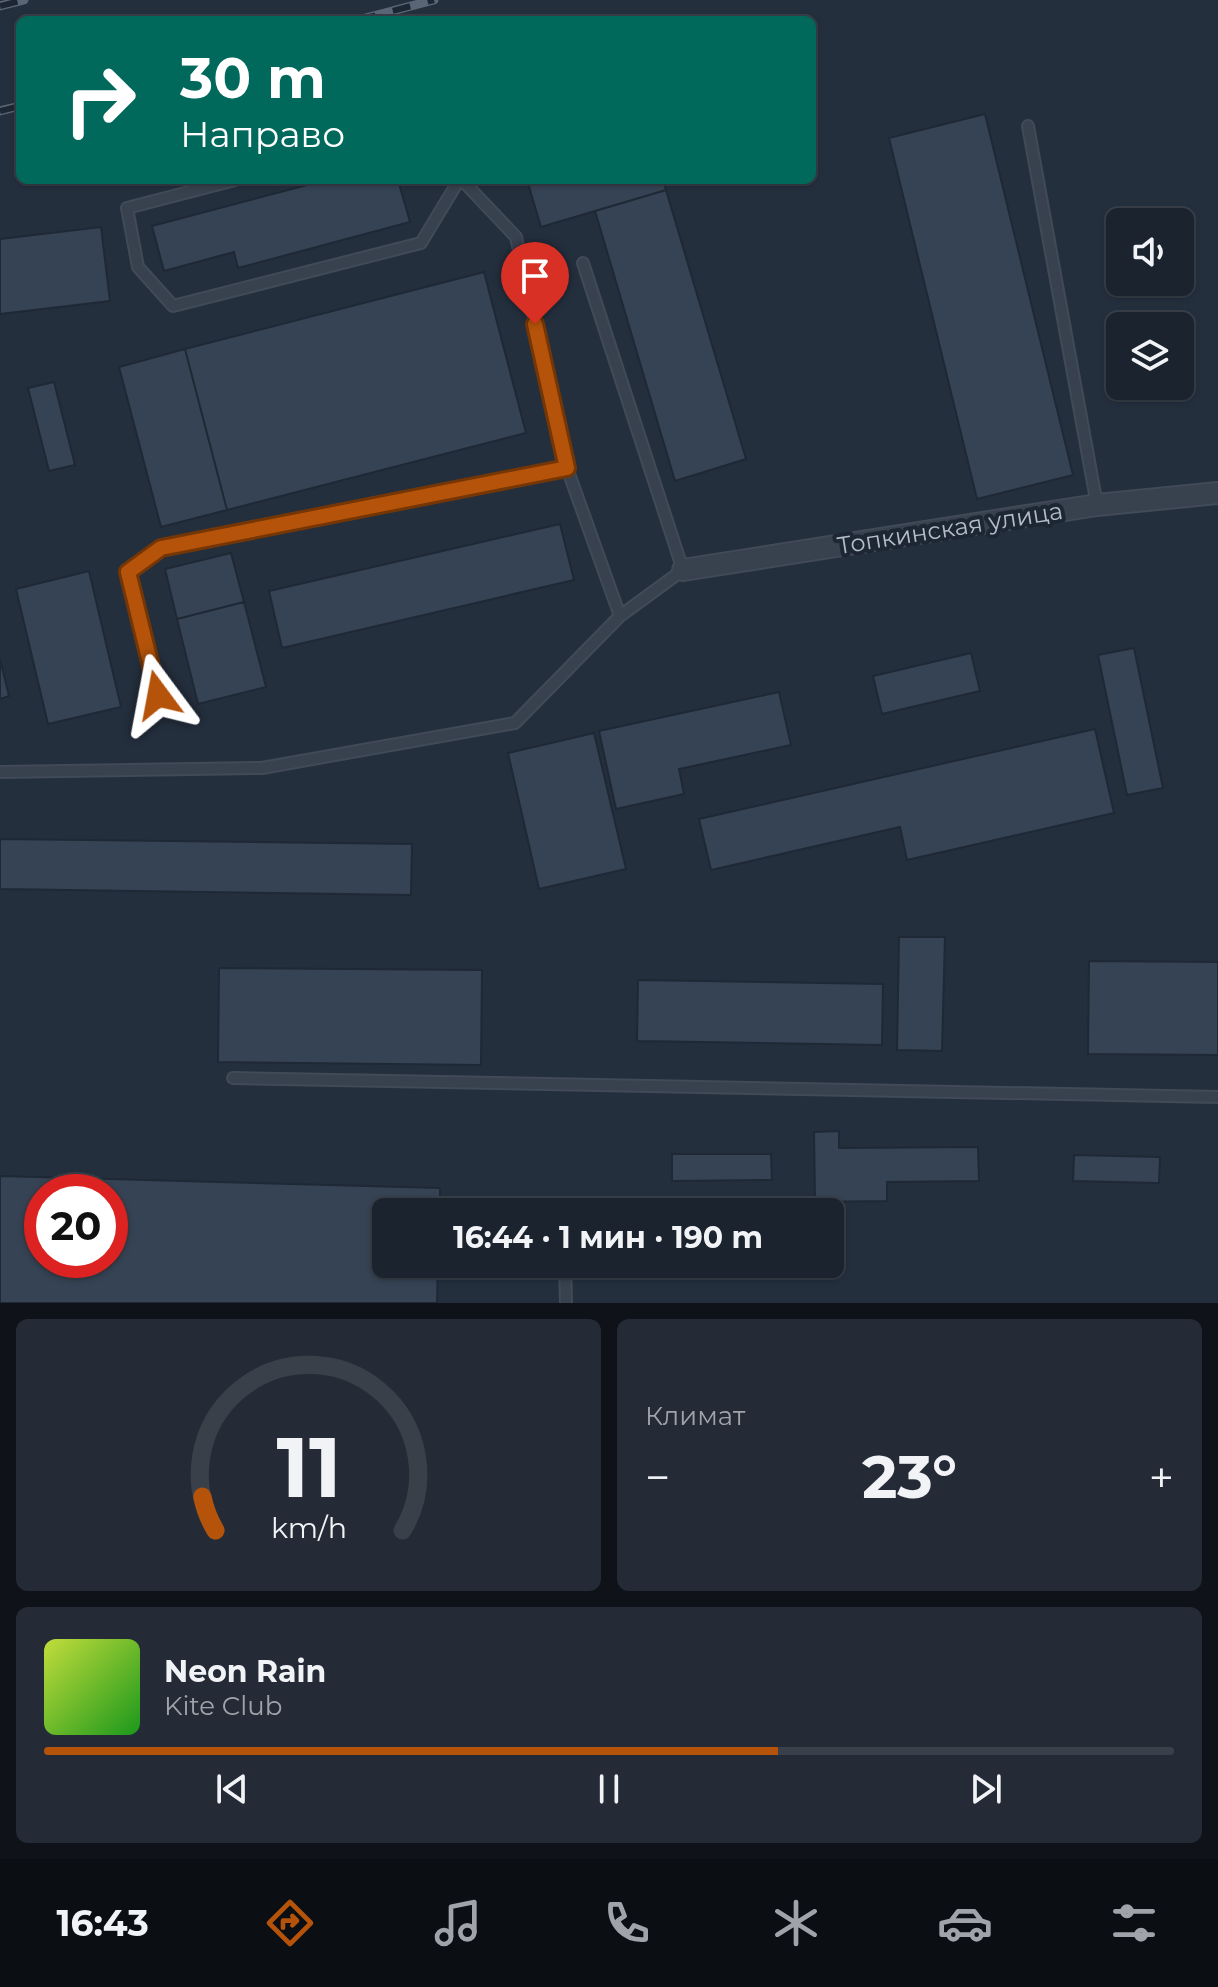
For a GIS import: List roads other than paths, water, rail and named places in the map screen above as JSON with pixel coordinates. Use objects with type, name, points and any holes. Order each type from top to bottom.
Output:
[{"type":"street","name":"Топкинская улица","points":[[683,570],[1097,505],[1218,493]]},
{"type":"lane","points":[[1028,126],[1097,505]]},
{"type":"lane","points":[[220,184],[127,208],[138,267],[173,306],[421,243],[458,184]]},
{"type":"lane","points":[[465,184],[516,237],[567,468],[620,616]]},
{"type":"lane","points":[[0,772],[262,768],[515,723],[620,616],[683,570],[583,263]]},
{"type":"lane","points":[[158,695],[128,572],[161,548],[567,468]]},
{"type":"lane","points":[[233,1078],[1218,1097]]},
{"type":"lane","points":[[565,1278],[566,1303]]},
{"type":"railway","points":[[0,6],[24,0]]},
{"type":"railway","points":[[373,16],[434,0]]},
{"type":"railway","points":[[0,111],[16,107]]}]
